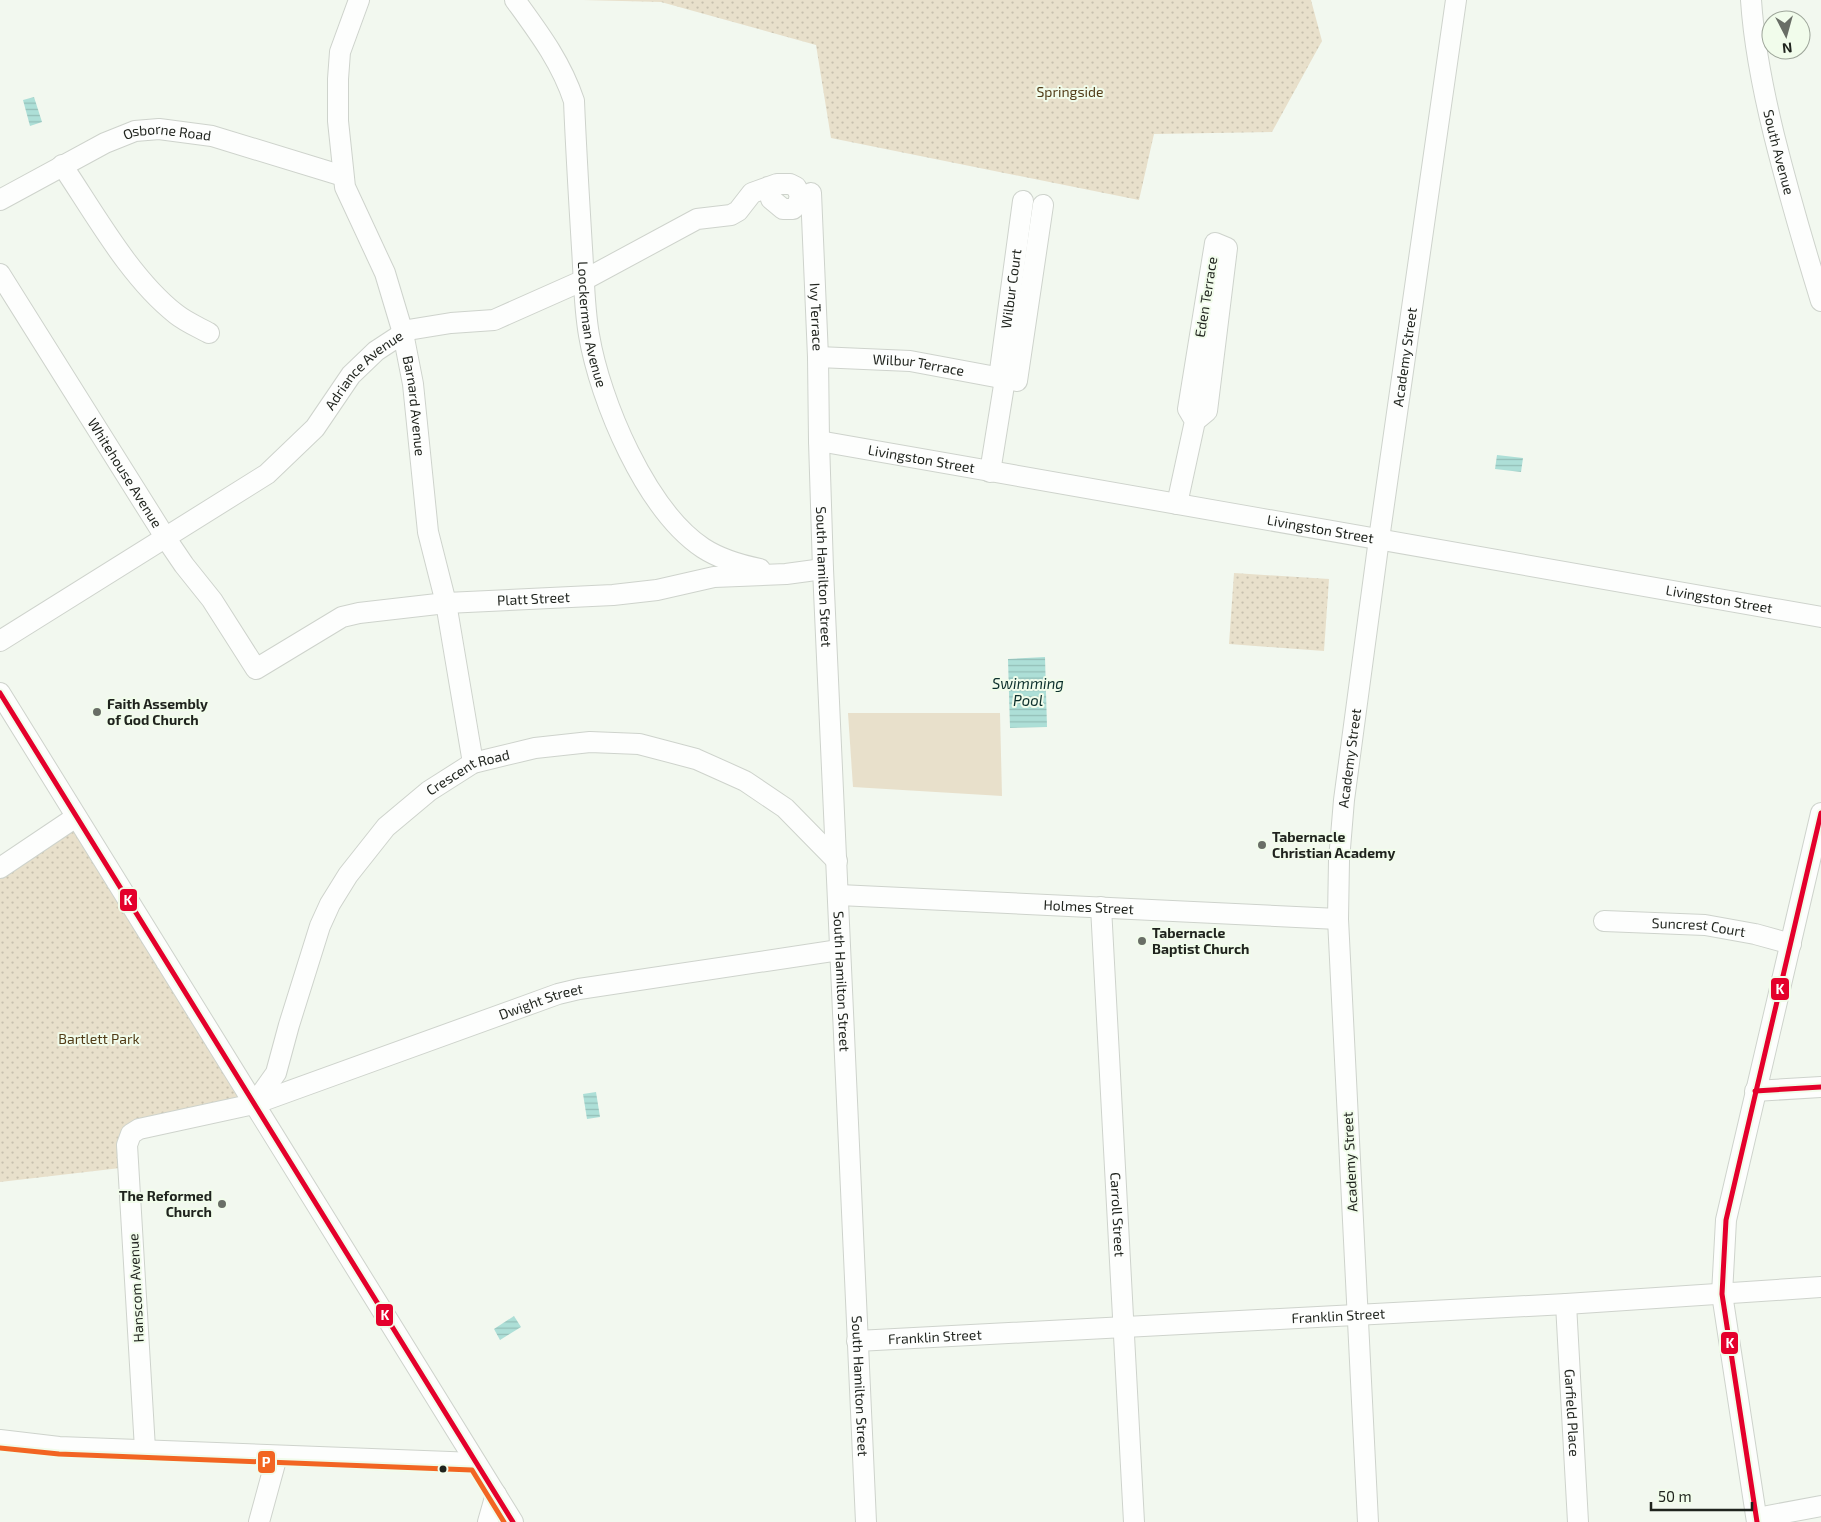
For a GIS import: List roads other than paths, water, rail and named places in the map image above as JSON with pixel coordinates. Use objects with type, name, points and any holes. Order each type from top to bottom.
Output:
[{"type":"street","name":"Barnard Avenue","points":[[359,0],[340,52],[338,121],[343,176],[346,187],[384,273],[403,333],[413,384],[428,532],[446,602],[473,763]]},
{"type":"street","name":"Loockerman Avenue","points":[[515,0],[542,37],[566,77],[574,101],[589,335],[599,378],[617,426],[641,475],[660,505],[683,531],[704,548],[739,564],[786,574]]},
{"type":"street","name":"Academy Street","points":[[1368,1522],[1338,919],[1339,860],[1344,800],[1379,539],[1456,0]]},
{"type":"street","name":"South Avenue","points":[[1751,0],[1757,57],[1769,115],[1790,198],[1821,301]]},
{"type":"street","name":"Osborne Road","points":[[0,200],[105,143],[135,131],[159,129],[212,136],[343,176]]},
{"type":"street","points":[[62,165],[129,264],[156,295],[176,314],[209,333]]},
{"type":"street","name":"Adriance Avenue","points":[[0,641],[267,474],[315,428],[350,375],[376,351],[408,330],[451,323],[494,320],[584,280],[697,219],[731,215],[738,211],[752,193],[768,187]]},
{"type":"street","name":"Ivy Terrace","points":[[811,193],[818,357],[819,441]]},
{"type":"street","name":"Wilbur Court","points":[[1007,379],[1023,201]]},
{"type":"street","name":"Wilbur Court","points":[[990,472],[1043,205]]},
{"type":"street","name":"Eden Terrace","points":[[1178,504],[1195,421],[1207,411],[1227,248],[1215,243],[1188,409],[1195,421]]},
{"type":"street","name":"Whitehouse Avenue","points":[[0,274],[165,537],[184,565],[212,600],[256,669]]},
{"type":"street","name":"Wilbur Terrace","points":[[818,357],[910,361],[1007,379]]},
{"type":"street","name":"Livingston Street","points":[[819,441],[1821,617]]},
{"type":"street","name":"South Hamilton Street","points":[[819,441],[823,569],[839,895],[839,950],[866,1522]]},
{"type":"street","name":"Platt Street","points":[[256,669],[342,617],[446,602],[613,595],[657,590],[714,577],[786,574],[823,569]]},
{"type":"street","points":[[0,693],[513,1522]]},
{"type":"street","name":"Crescent Road","points":[[254,1104],[276,1073],[320,926],[330,904],[348,875],[386,827],[429,791],[473,763],[535,748],[590,742],[639,744],[696,759],[745,781],[785,808],[837,860]]},
{"type":"street","points":[[1821,813],[1726,1220],[1722,1294],[1757,1520],[1821,1506]]},
{"type":"street","points":[[0,868],[76,817]]},
{"type":"street","name":"Holmes Street","points":[[839,895],[1338,919]]},
{"type":"street","name":"Carroll Street","points":[[1101,907],[1134,1522]]},
{"type":"street","name":"Suncrest Court","points":[[1604,921],[1705,925],[1755,934],[1791,944]]},
{"type":"street","name":"Dwight Street","points":[[254,1104],[558,994],[839,950]]},
{"type":"street","points":[[1755,1091],[1821,1087]]},
{"type":"street","name":"Hanscom Avenue","points":[[145,1449],[127,1145],[131,1134],[139,1129],[254,1104]]},
{"type":"street","name":"Franklin Street","points":[[857,1341],[1566,1304],[1821,1287]]},
{"type":"street","name":"Garfield Place","points":[[1566,1304],[1578,1522]]},
{"type":"street","points":[[0,1440],[59,1447],[476,1463]]},
{"type":"street","points":[[259,1522],[278,1456]]},
{"type":"street","points":[[488,1522],[496,1494]]},
{"type":"water","points":[[34,97],[42,122],[30,126],[23,100]]},
{"type":"water","points":[[1497,455],[1523,458],[1521,472],[1495,469]]},
{"type":"water","name":"Swimming Pool","points":[[1045,657],[1047,727],[1010,728],[1008,659]]},
{"type":"water","points":[[596,1092],[600,1117],[587,1119],[583,1094]]},
{"type":"water","points":[[514,1316],[521,1327],[500,1340],[494,1329]]},
{"type":"place","name":"Faith Assembly of God Church","points":[[97,712]]},
{"type":"place","name":"Tabernacle Christian Academy","points":[[1262,845]]},
{"type":"place","name":"Tabernacle Baptist Church","points":[[1142,941]]},
{"type":"place","name":"The Reformed Church","points":[[222,1204]]},
{"type":"park label","name":"Springside","points":[[1070,92]]},
{"type":"park label","name":"Bartlett Park","points":[[99,1039]]}]
